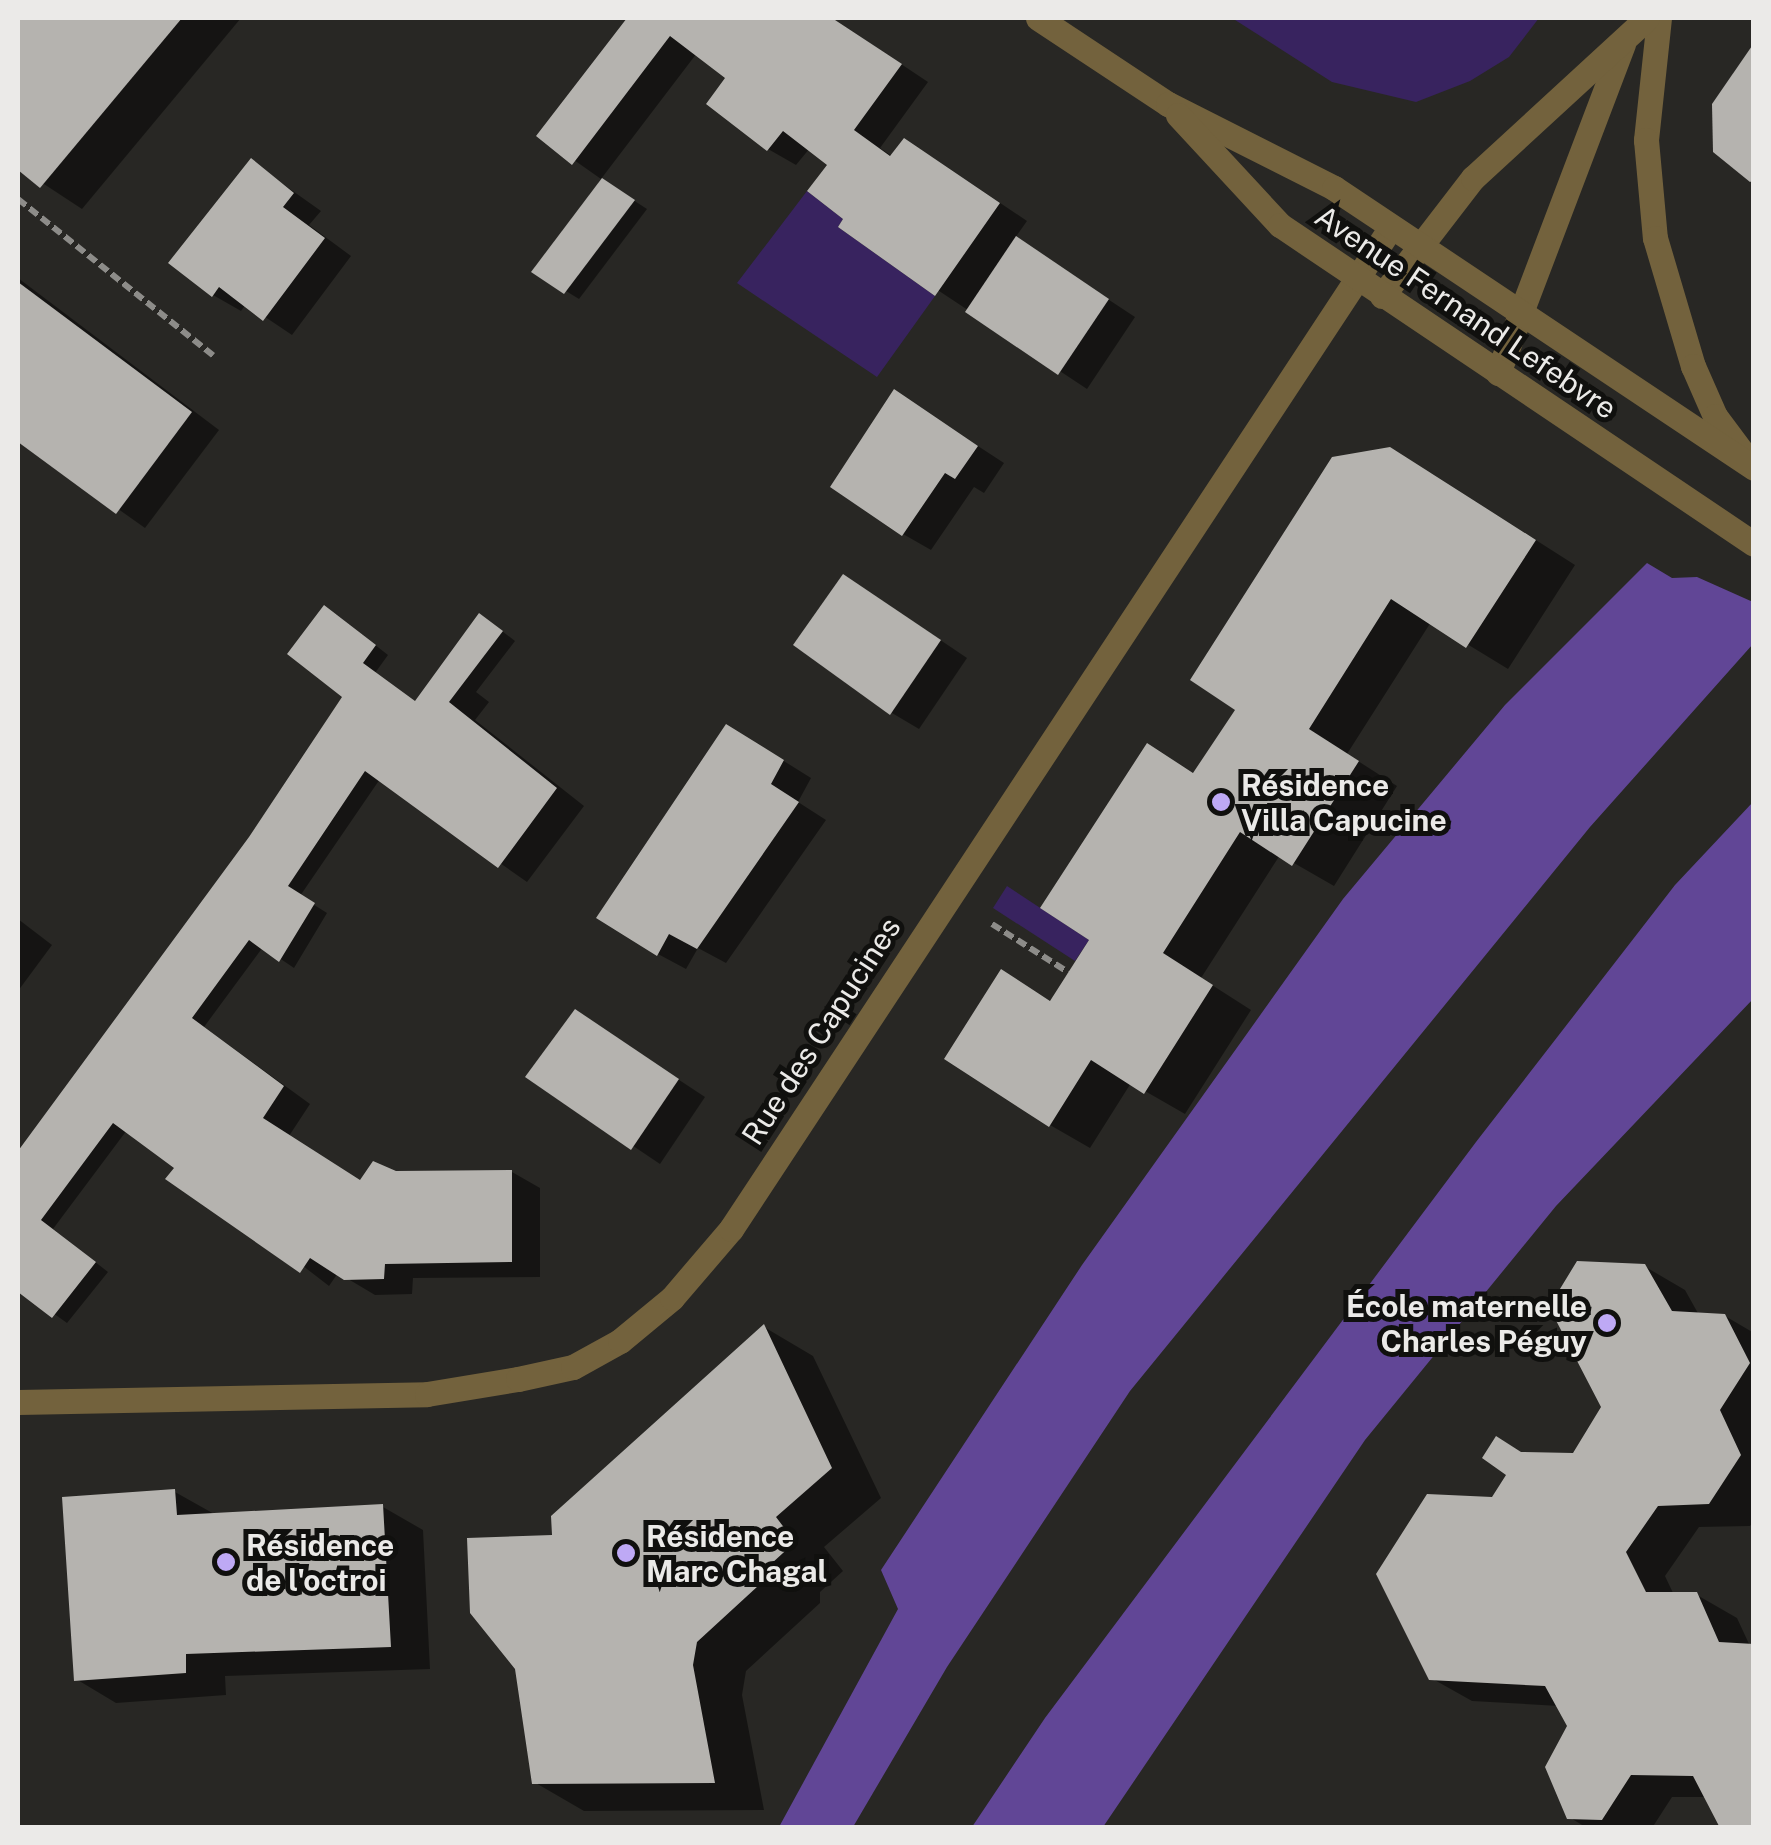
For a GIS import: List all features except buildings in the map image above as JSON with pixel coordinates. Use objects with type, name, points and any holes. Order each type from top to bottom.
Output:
[{"type":"street","name":"Avenue Fernand Lefebvre","points":[[1038,18],[1168,104],[1316,178],[1754,468]]},
{"type":"street","points":[[1382,296],[1473,178],[1647,18]]},
{"type":"street","points":[[1659,18],[1646,140],[1655,238],[1693,366],[1715,416],[1754,468]]},
{"type":"street","points":[[1498,374],[1623,44]]},
{"type":"street","name":"Avenue Fernand Lefebvre","points":[[1168,104],[1280,225],[1754,544]]},
{"type":"street","name":"Rue des Capucines","points":[[18,1402],[427,1394],[506,1382],[573,1366],[620,1341],[672,1298],[730,1229],[1391,226]]},
{"type":"path","points":[[18,200],[213,356]]},
{"type":"path","points":[[983,918],[1068,972]]},
{"type":"shaded area","points":[[1232,18],[1539,18],[1509,57],[1470,81],[1416,102],[1332,82]]},
{"type":"shaded area","points":[[807,191],[843,219],[838,227],[935,296],[877,377],[737,283]]},
{"type":"shaded area","points":[[1647,563],[1672,578],[1697,577],[1753,602],[1753,644],[1590,827],[1130,1391],[947,1667],[853,1827],[779,1827],[898,1609],[881,1570],[1082,1265],[1343,899],[1505,705]]},
{"type":"shaded area","points":[[1753,802],[1753,999],[1556,1206],[1365,1440],[1103,1827],[972,1827],[1045,1718],[1476,1142],[1675,885]]},
{"type":"shaded area","points":[[1007,886],[1089,940],[1075,961],[993,908]]},
{"type":"place","name":"Résidence Villa Capucine","points":[[1221,802]]},
{"type":"place","name":"École maternelle Charles Péguy","points":[[1607,1323]]},
{"type":"place","name":"Résidence Marc Chagal","points":[[626,1553]]},
{"type":"place","name":"Résidence de l'octroi","points":[[226,1562]]}]
